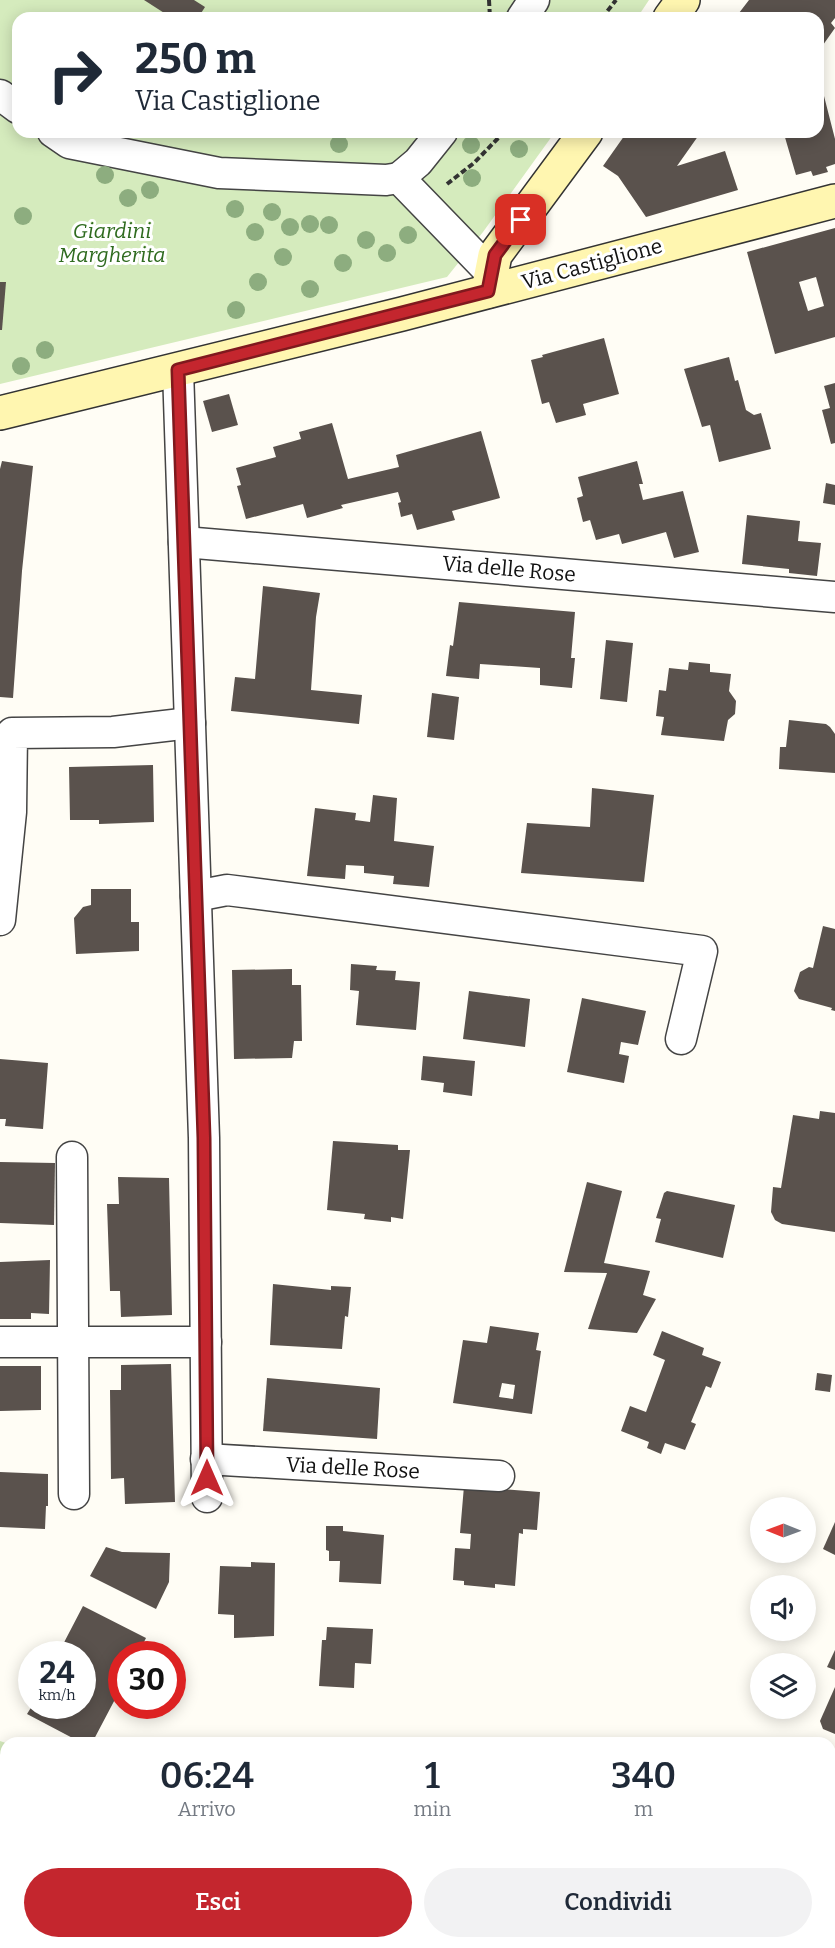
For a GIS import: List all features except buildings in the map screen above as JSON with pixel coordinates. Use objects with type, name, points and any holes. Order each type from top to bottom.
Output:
[{"type":"street","points":[[62,138],[69,143],[219,173],[386,180],[399,178],[418,162],[437,138]]},
{"type":"street","points":[[490,282],[495,255],[582,138]]},
{"type":"street","points":[[399,178],[490,282]]},
{"type":"street","name":"Via Castiglione","points":[[0,413],[178,370],[490,282],[835,201]]},
{"type":"street","points":[[178,370],[204,1138],[207,1497]]},
{"type":"street","name":"Via delle Rose","points":[[184,542],[835,597]]},
{"type":"street","points":[[0,920],[11,812],[12,734],[113,732],[190,723]]},
{"type":"street","points":[[196,896],[227,890],[702,951],[681,1039]]},
{"type":"street","points":[[72,1157],[74,1494]]},
{"type":"street","points":[[0,1342],[206,1342]]},
{"type":"street","name":"Via delle Rose","points":[[206,1459],[499,1476]]},
{"type":"path","points":[[607,12],[616,0]]},
{"type":"path","points":[[423,203],[474,163],[498,138]]},
{"type":"green space","name":"Giardini Margherita","points":[[0,0],[649,0],[641,12],[12,12],[12,138],[551,138],[483,232],[447,277],[0,384]]},
{"type":"route","points":[[207,1478],[204,1138],[178,370],[488,291],[495,255],[521,220]]}]
